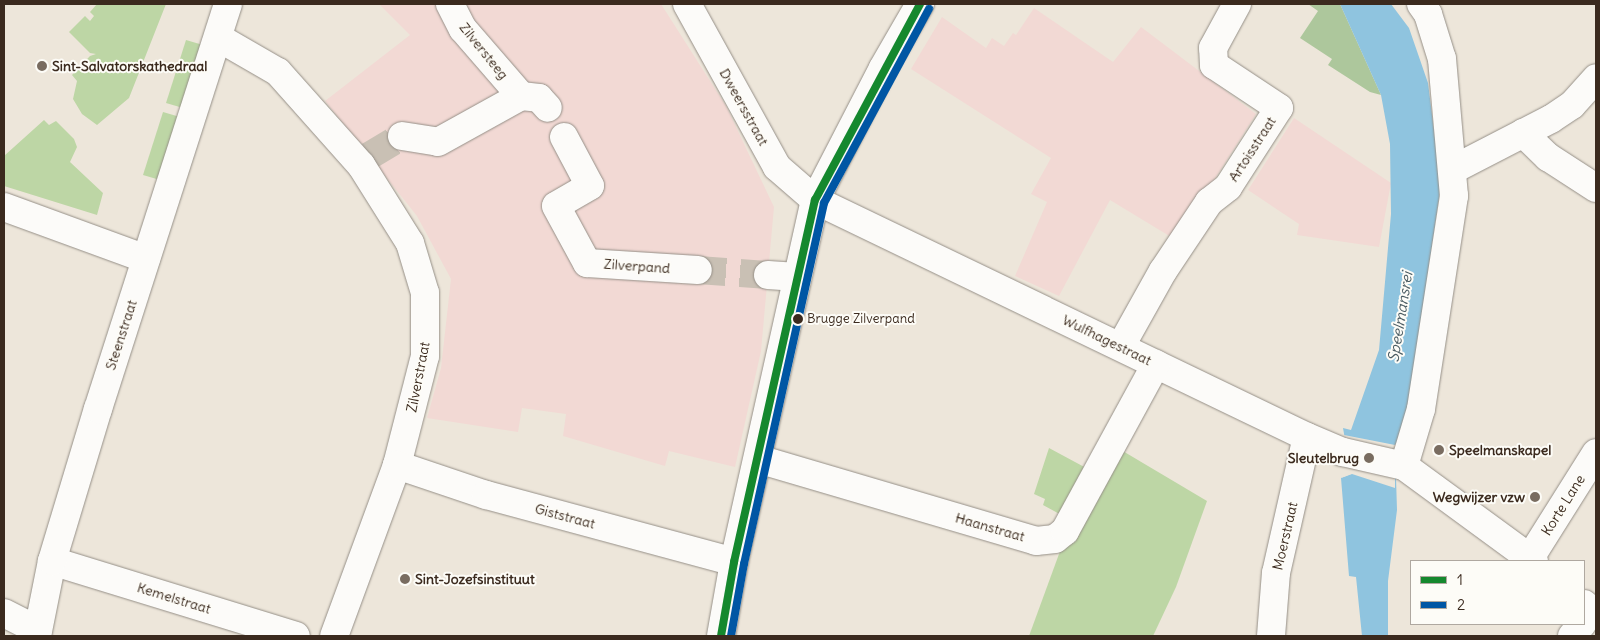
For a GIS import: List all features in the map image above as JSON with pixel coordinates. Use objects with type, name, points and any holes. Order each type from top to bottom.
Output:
[{"type":"street","name":"Steenstraat","points":[[38,633],[52,560],[146,259],[219,38],[228,4]]},
{"type":"street","name":"Zilversteeg","points":[[450,4],[463,29],[520,96]]},
{"type":"street","name":"Dweersstraat","points":[[687,4],[777,167],[815,200]]},
{"type":"street","points":[[721,636],[734,562],[815,200],[883,68],[920,4]]},
{"type":"street","name":"Artoisstraat","points":[[1121,346],[1163,271],[1209,202],[1228,186],[1279,108],[1214,65],[1213,48],[1237,4]]},
{"type":"street","points":[[1431,7],[1442,59],[1454,170],[1454,196],[1421,409],[1400,465],[1532,560]]},
{"type":"street","name":"Zilverstraat","points":[[219,38],[278,72],[365,161],[410,243],[425,293],[425,356],[397,465],[334,636]]},
{"type":"street","points":[[1454,170],[1523,134],[1572,104],[1596,78]]},
{"type":"street","points":[[402,136],[438,142],[520,96],[538,98],[548,108]]},
{"type":"street","points":[[1523,134],[1548,157],[1596,188]]},
{"type":"street","name":"Zilverpand","points":[[564,137],[590,186],[556,206],[587,263],[698,270]]},
{"type":"street","name":"Wulfhagestraat","points":[[815,200],[1307,437],[1343,452],[1400,465]]},
{"type":"street","points":[[4,207],[146,259]]},
{"type":"street","points":[[768,275],[797,277]]},
{"type":"street","name":"Haanstraat","points":[[758,460],[1036,541],[1054,539],[1066,531],[1156,364]]},
{"type":"street","name":"Moerstraat","points":[[1271,636],[1276,573],[1307,437]]},
{"type":"street","name":"Korte Lane","points":[[1532,560],[1596,453]]},
{"type":"street","name":"Giststraat","points":[[397,465],[486,495],[734,562]]},
{"type":"street","name":"Kemelstraat","points":[[52,560],[296,636]]},
{"type":"street","points":[[4,613],[38,633]]},
{"type":"street","points":[[1572,636],[1580,625]]},
{"type":"shaded area","points":[[379,4],[661,4],[726,106],[774,207],[761,351],[735,467],[669,451],[665,466],[563,436],[566,414],[522,408],[518,432],[427,418],[441,368],[451,279],[417,216],[325,101],[410,35]]},
{"type":"shaded area","points":[[1034,8],[1113,62],[1141,27],[1256,114],[1176,240],[1110,200],[1059,296],[1015,276],[1047,202],[1031,194],[1051,158],[911,69],[942,17],[986,48],[992,38],[1004,46],[1013,33],[1016,35]]},
{"type":"shaded area","points":[[1294,118],[1391,183],[1379,247],[1297,235],[1299,224],[1248,190]]},
{"type":"green space","points":[[97,4],[166,4],[129,98],[97,125],[82,114],[73,99],[77,81],[72,75],[90,56],[96,54],[90,53],[69,32],[85,16],[90,21],[94,16],[90,12]]},
{"type":"green space","points":[[1308,4],[1340,4],[1381,95],[1370,92],[1328,65],[1332,59],[1300,38],[1318,11]]},
{"type":"green space","points":[[186,40],[203,45],[183,108],[166,103]]},
{"type":"green space","points":[[163,112],[180,117],[160,180],[143,175]]},
{"type":"green space","points":[[44,120],[49,125],[56,121],[74,139],[77,147],[70,162],[103,193],[97,215],[4,186],[4,156]]},
{"type":"green space","points":[[1116,447],[1207,501],[1176,587],[1153,636],[1029,636],[1059,554]]},
{"type":"green space","points":[[1049,448],[1088,469],[1065,517],[1043,505],[1045,499],[1034,494]]},
{"type":"water","name":"Speelmansrei","points":[[1340,4],[1391,4],[1409,28],[1428,83],[1441,185],[1405,430],[1395,445],[1397,510],[1388,581],[1388,636],[1362,636],[1356,577],[1349,576],[1341,478],[1351,474],[1343,428],[1351,430],[1379,350],[1391,214],[1390,144],[1381,95]]},
{"type":"pier","name":"Sleutelbrug","points":[[1344,435],[1395,445],[1395,488],[1352,474],[1341,478],[1348,473]]},
{"type":"tunnel","points":[[369,156],[402,136]]},
{"type":"tunnel","points":[[698,270],[768,275]]},
{"type":"transit line","name":"1","points":[[721,636],[734,562],[815,200],[920,4]]},
{"type":"transit line","name":"2","points":[[731,636],[744,564],[824,203],[929,9]]},
{"type":"place","name":"Sint-Salvatorskathedraal","points":[[42,66]]},
{"type":"place","name":"Brugge Zilverpand","points":[[798,319]]},
{"type":"place","name":"Speelmanskapel","points":[[1439,450]]},
{"type":"place","name":"Sleutelbrug","points":[[1369,458]]},
{"type":"place","name":"Wegwijzer vzw","points":[[1535,497]]},
{"type":"place","name":"Sint-Jozefsinstituut","points":[[405,579]]}]
